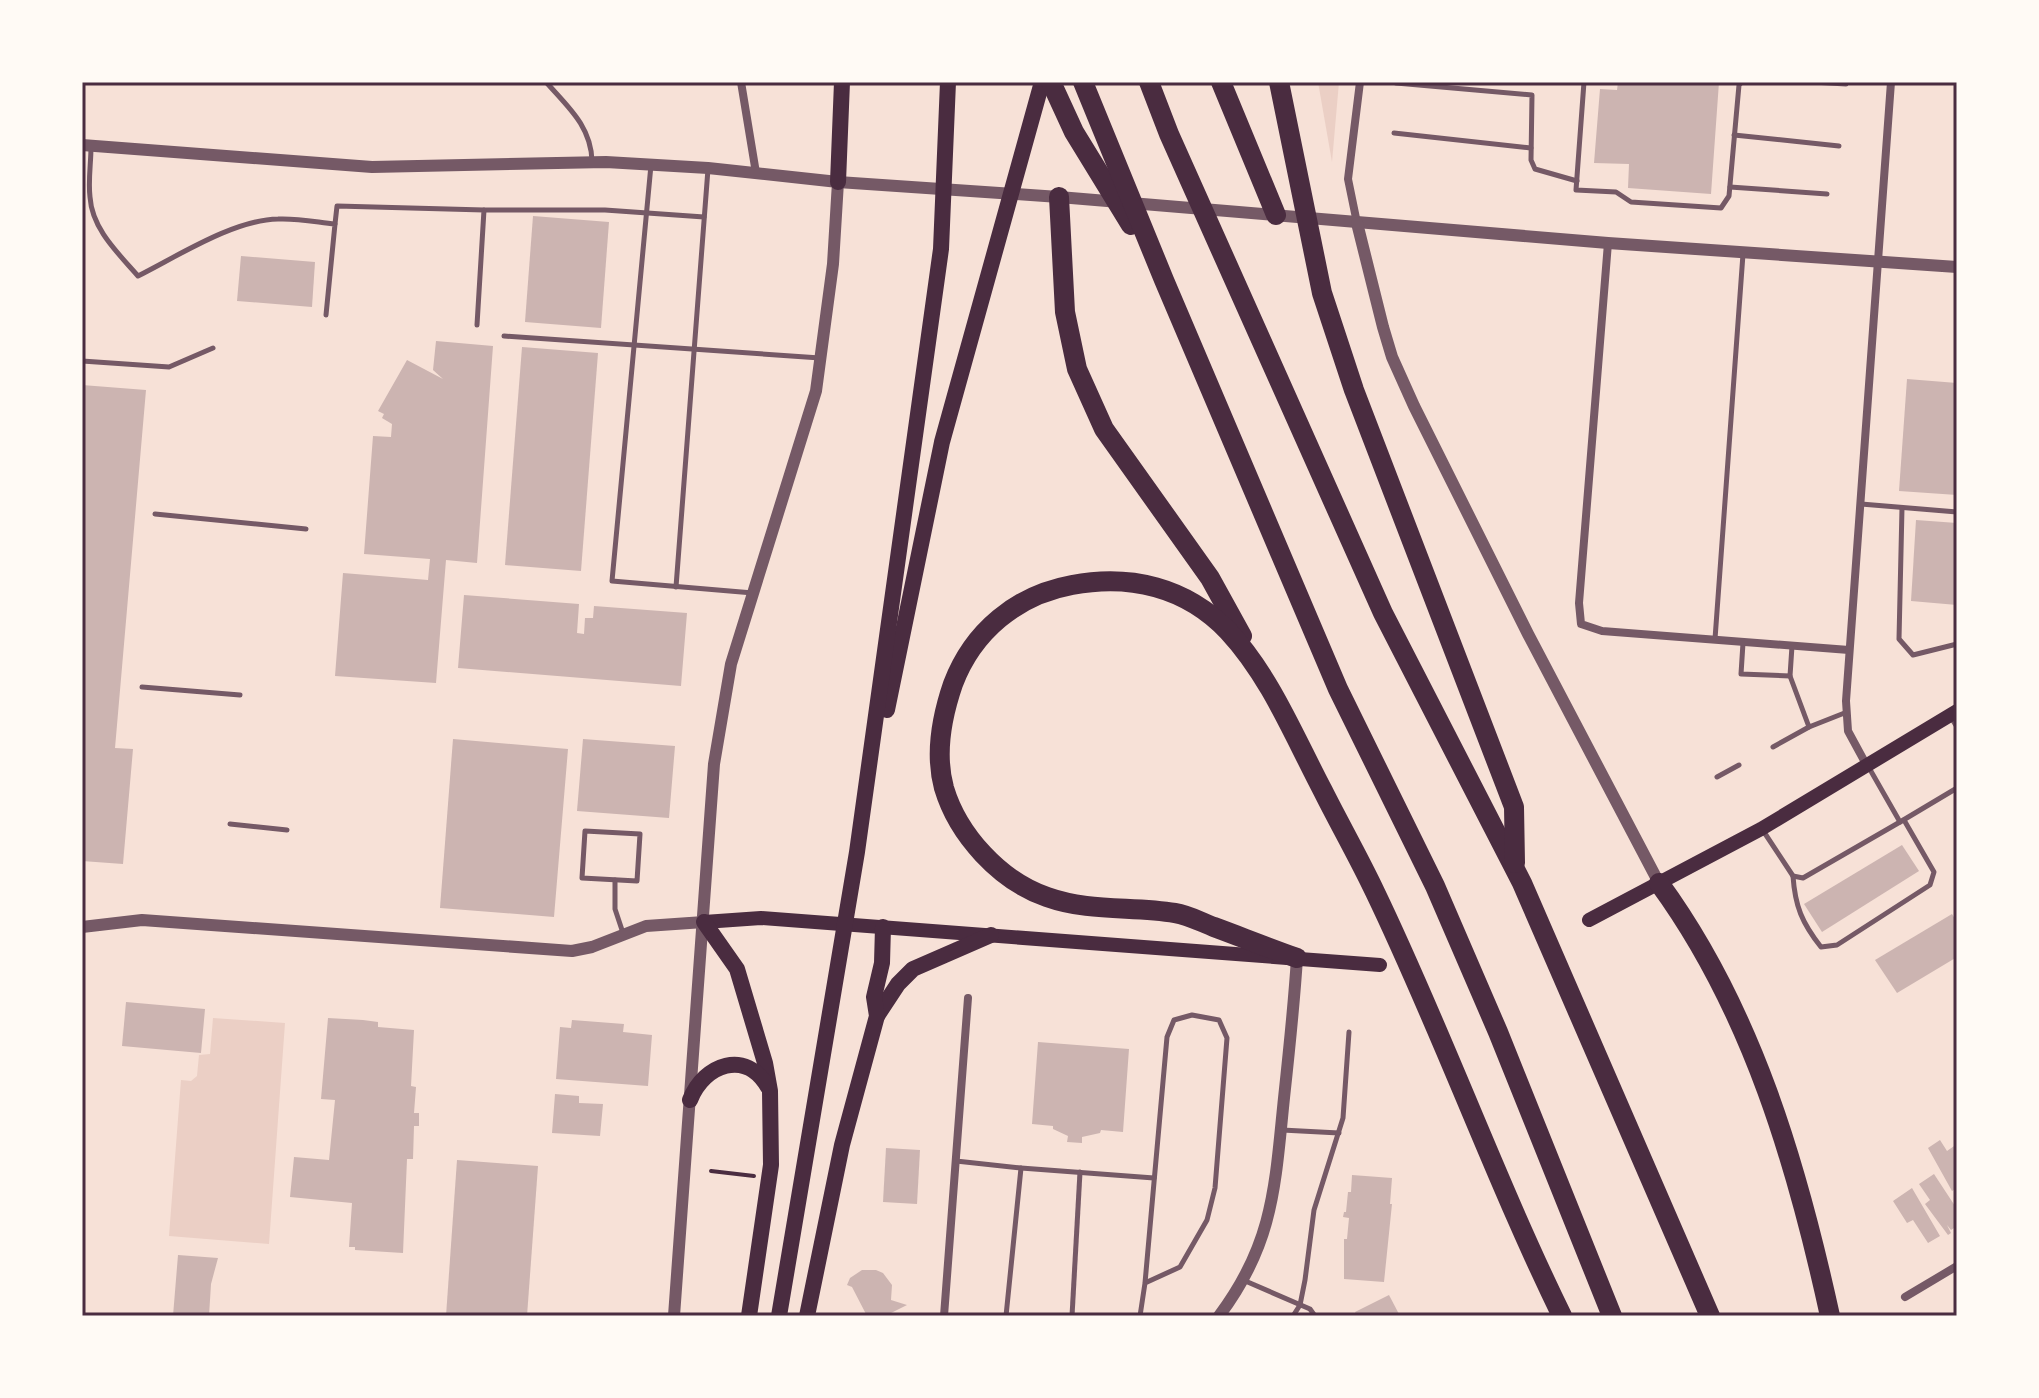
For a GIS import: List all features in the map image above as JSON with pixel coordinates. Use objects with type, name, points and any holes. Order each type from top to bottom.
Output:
[{"type":"highway","points":[[1051,82],[1074,132],[1164,280]]},
{"type":"highway","points":[[1083,82],[1338,689],[1435,886],[1498,1032],[1612,1316]]},
{"type":"highway","points":[[1149,82],[1169,134],[1383,613],[1519,877],[1710,1316]]},
{"type":"highway","points":[[1221,82],[1276,215]]},
{"type":"highway","points":[[1279,82],[1322,293],[1354,390],[1514,807],[1519,877]]},
{"type":"highway","points":[[1059,197],[1065,312],[1077,369],[1104,429],[1210,578],[1283,712],[1375,892],[1528,1247],[1562,1316]]},
{"type":"highway","points":[[1283,712],[1253,661],[1226,629],[1196,605],[1157,586],[1123,580],[1090,581],[1051,589],[1023,600],[970,650],[954,681],[942,718],[941,753],[945,788],[961,825],[984,855],[1021,885],[1073,904],[1177,913],[1297,958]]},
{"type":"highway","points":[[1659,883],[1688,923],[1748,1041],[1766,1084],[1807,1214],[1830,1316]]},
{"type":"main road","points":[[838,182],[842,82]]},
{"type":"main road","points":[[779,1316],[857,852],[941,249],[948,82]]},
{"type":"main road","points":[[857,852],[942,442],[1042,82]]},
{"type":"main road","points":[[1589,920],[1761,829],[1955,718]]},
{"type":"main road","points":[[704,922],[761,918],[1380,965]]},
{"type":"main road","points":[[704,922],[737,969],[765,1063],[770,1091],[772,1147],[761,1180],[749,1316]]},
{"type":"main road","points":[[877,1016],[874,997],[882,963],[883,927]]},
{"type":"main road","points":[[807,1316],[842,1145],[877,1016],[898,984],[913,969],[991,935]]},
{"type":"main road","points":[[690,1100],[704,1076],[729,1065],[758,1074],[770,1091]]},
{"type":"street","points":[[741,82],[756,173]]},
{"type":"street","points":[[1360,82],[1348,179],[1387,342],[1414,406],[1528,634],[1659,883]]},
{"type":"street","points":[[1867,766],[1848,731],[1849,650],[1891,82]]},
{"type":"street","points":[[87,145],[372,167],[651,164],[838,182],[1059,197],[1608,243],[1957,267]]},
{"type":"street","points":[[674,1316],[714,764],[731,664],[816,391],[833,264],[838,182]]},
{"type":"street","points":[[1608,243],[1579,603],[1581,624],[1591,629],[1849,650]]},
{"type":"street","points":[[82,927],[142,920],[572,951],[592,947],[646,926],[704,922]]},
{"type":"street","points":[[1219,1316],[1258,1251],[1273,1203],[1297,958]]},
{"type":"street","points":[[944,1316],[968,998]]},
{"type":"street","points":[[1905,1297],[1957,1266]]},
{"type":"lane","points":[[546,82],[583,124],[592,144],[592,163]]},
{"type":"lane","points":[[1584,82],[1576,190],[1616,192],[1631,202],[1721,208],[1729,196],[1739,85],[1742,82]]},
{"type":"lane","points":[[1813,82],[1846,84]]},
{"type":"lane","points":[[1396,83],[1532,95],[1531,160],[1535,169],[1577,181]]},
{"type":"lane","points":[[1394,133],[1531,148]]},
{"type":"lane","points":[[1734,135],[1839,146]]},
{"type":"lane","points":[[87,145],[94,217],[110,244],[138,276],[254,222],[277,219],[335,224]]},
{"type":"lane","points":[[651,164],[612,581],[753,593]]},
{"type":"lane","points":[[676,587],[708,168]]},
{"type":"lane","points":[[1730,187],[1827,194]]},
{"type":"lane","points":[[326,315],[337,206],[484,210],[535,208],[704,217]]},
{"type":"lane","points":[[477,325],[484,210]]},
{"type":"lane","points":[[1715,640],[1743,253]]},
{"type":"lane","points":[[504,336],[821,358]]},
{"type":"lane","points":[[82,361],[169,367],[213,348]]},
{"type":"lane","points":[[1860,504],[1957,512]]},
{"type":"lane","points":[[1902,508],[1899,639],[1913,655],[1957,644]]},
{"type":"lane","points":[[155,514],[306,529]]},
{"type":"lane","points":[[1743,642],[1741,674],[1790,676]]},
{"type":"lane","points":[[1792,646],[1790,676],[1809,727]]},
{"type":"lane","points":[[142,687],[240,695]]},
{"type":"lane","points":[[1773,747],[1809,727],[1847,712]]},
{"type":"lane","points":[[1717,777],[1739,765]]},
{"type":"lane","points":[[1761,829],[1793,876],[1795,903],[1809,932],[1821,947],[1837,945],[1930,885],[1934,872],[1867,766]]},
{"type":"lane","points":[[1793,876],[1803,878],[1957,788]]},
{"type":"lane","points":[[230,824],[287,830]]},
{"type":"lane","points":[[585,831],[640,834],[637,881],[615,880],[582,878],[585,831]]},
{"type":"lane","points":[[615,880],[615,909],[623,933]]},
{"type":"lane","points":[[1137,1315],[1145,1283],[1167,1037],[1174,1020],[1192,1015],[1219,1020],[1227,1038],[1215,1188],[1207,1220],[1180,1267],[1145,1283]]},
{"type":"lane","points":[[1293,1316],[1300,1305],[1314,1210],[1343,1118],[1349,1032]]},
{"type":"lane","points":[[1281,1130],[1339,1133]]},
{"type":"lane","points":[[956,1161],[1154,1178]]},
{"type":"lane","points":[[1006,1316],[1021,1168]]},
{"type":"lane","points":[[1072,1316],[1080,1172]]},
{"type":"lane","points":[[1243,1280],[1310,1309],[1315,1316]]},
{"type":"path","points":[[711,1171],[761,1180]]},
{"type":"shaded area","points":[[1318,82],[1339,82],[1332,162]]},
{"type":"shaded area","points":[[213,1018],[285,1023],[269,1244],[169,1236],[181,1080],[191,1081],[197,1076],[199,1055],[210,1054]]},
{"type":"building","points":[[1618,82],[1719,82],[1711,194],[1628,188],[1629,164],[1594,163],[1600,89],[1617,90]]},
{"type":"building","points":[[533,216],[609,222],[601,328],[525,322]]},
{"type":"building","points":[[241,256],[315,262],[312,307],[237,301]]},
{"type":"building","points":[[436,341],[493,346],[477,563],[446,560],[436,683],[335,676],[343,573],[428,580],[430,559],[364,554],[373,436],[391,437],[392,424],[382,418],[384,414],[378,411],[407,360],[443,379],[433,370]]},
{"type":"building","points":[[522,347],[598,353],[581,571],[505,565]]},
{"type":"building","points":[[1907,379],[1957,383],[1957,495],[1899,491]]},
{"type":"building","points":[[82,385],[146,390],[115,748],[133,749],[123,864],[82,861]]},
{"type":"building","points":[[1916,520],[1957,523],[1957,605],[1911,601]]},
{"type":"building","points":[[464,595],[579,604],[577,633],[584,634],[585,618],[593,618],[594,606],[687,613],[681,686],[458,668]]},
{"type":"building","points":[[453,739],[568,749],[554,917],[440,908]]},
{"type":"building","points":[[583,739],[675,746],[669,818],[577,811]]},
{"type":"building","points":[[1902,845],[1919,871],[1822,932],[1804,904]]},
{"type":"building","points":[[1952,914],[1957,922],[1957,957],[1897,993],[1875,960]]},
{"type":"building","points":[[126,1002],[205,1009],[201,1053],[122,1046]]},
{"type":"building","points":[[328,1018],[378,1022],[378,1027],[414,1030],[411,1086],[416,1087],[414,1113],[419,1113],[419,1126],[414,1126],[413,1159],[407,1159],[403,1253],[349,1247],[352,1203],[290,1197],[294,1157],[329,1160],[335,1100],[321,1099]]},
{"type":"building","points":[[572,1020],[624,1024],[623,1032],[652,1035],[648,1086],[556,1079],[560,1027],[571,1028]]},
{"type":"building","points":[[1038,1042],[1129,1049],[1123,1132],[1101,1130],[1100,1133],[1082,1137],[1082,1143],[1067,1142],[1068,1136],[1053,1129],[1053,1126],[1032,1124]]},
{"type":"building","points":[[555,1094],[579,1096],[579,1103],[603,1104],[600,1136],[552,1133]]},
{"type":"building","points":[[1940,1140],[1947,1151],[1957,1144],[1957,1194],[1955,1189],[1952,1191],[1928,1148]]},
{"type":"building","points":[[886,1148],[920,1150],[917,1204],[883,1202]]},
{"type":"building","points":[[457,1160],[538,1166],[527,1316],[446,1316]]},
{"type":"building","points":[[1934,1174],[1957,1209],[1957,1226],[1951,1230],[1947,1225],[1951,1233],[1948,1235],[1925,1204],[1930,1200],[1919,1184]]},
{"type":"building","points":[[1352,1175],[1392,1178],[1384,1282],[1344,1279],[1344,1239],[1347,1239],[1349,1218],[1343,1217],[1348,1192],[1351,1192]]},
{"type":"building","points":[[1912,1188],[1940,1236],[1928,1243],[1913,1220],[1907,1223],[1893,1201]]},
{"type":"building","points":[[178,1255],[218,1258],[211,1284],[209,1316],[173,1316]]},
{"type":"building","points":[[862,1270],[883,1273],[892,1285],[891,1300],[907,1305],[885,1316],[867,1316],[852,1287],[847,1285],[850,1278]]},
{"type":"building","points":[[1389,1295],[1400,1316],[1357,1316],[1355,1312]]}]
